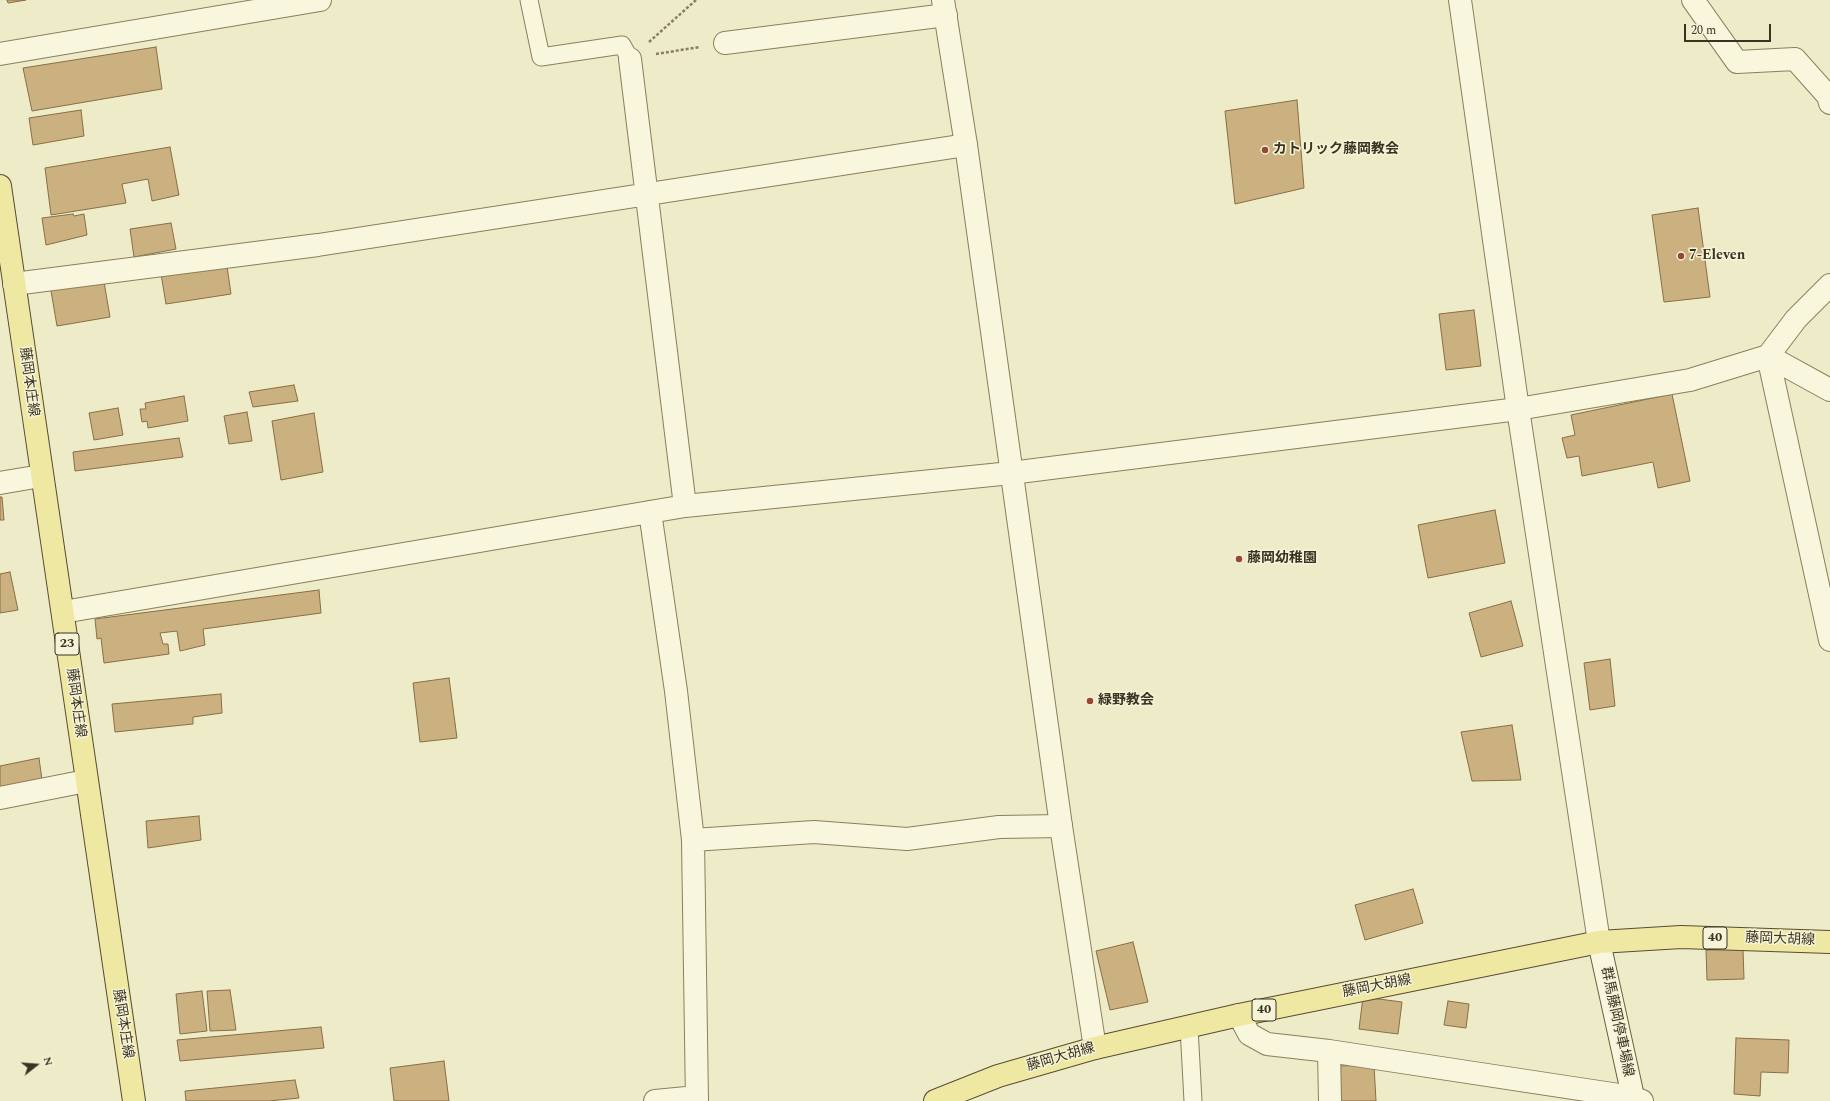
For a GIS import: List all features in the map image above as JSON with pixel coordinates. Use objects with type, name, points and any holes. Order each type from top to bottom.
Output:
[{"type":"main road","name":"藤岡本庄線","points":[[0,186],[41,476],[134,1101]]},
{"type":"main road","name":"藤岡大胡線","points":[[945,1099],[998,1076],[1095,1048],[1239,1015],[1599,942],[1681,937],[1830,942]]},
{"type":"street","points":[[0,54],[320,0]]},
{"type":"street","name":"群馬藤岡停車場線","points":[[1460,0],[1518,409],[1599,942],[1636,1100]]},
{"type":"street","points":[[1694,0],[1737,62],[1795,59],[1829,98]]},
{"type":"street","points":[[725,43],[945,8],[966,145],[1061,826],[1095,1048]]},
{"type":"street","points":[[630,59],[684,506]]},
{"type":"street","points":[[14,284],[318,245],[966,145]]},
{"type":"street","points":[[62,612],[684,506],[1011,473],[1518,409],[1690,380],[1768,356],[1796,319],[1830,285]]},
{"type":"street","points":[[1768,356],[1830,390]]},
{"type":"street","points":[[1768,356],[1830,640]]},
{"type":"street","points":[[0,483],[41,476]]},
{"type":"street","points":[[650,512],[676,690],[692,840],[697,1099],[655,1101]]},
{"type":"street","points":[[0,798],[86,780]]},
{"type":"street","points":[[692,840],[814,832],[907,839],[999,827],[1061,826]]},
{"type":"street","points":[[1239,1015],[1249,1034],[1267,1044],[1329,1050],[1636,1100]]},
{"type":"street","points":[[1329,1050],[1330,1101]]},
{"type":"lane","points":[[530,0],[541,57],[622,45],[630,59]]},
{"type":"lane","points":[[1189,1026],[1193,1101]]},
{"type":"path","points":[[630,59],[696,0]]},
{"type":"path","points":[[630,59],[725,43]]},
{"type":"building","points":[[7,0],[26,0],[8,3]]},
{"type":"building","points":[[156,47],[162,89],[32,111],[23,68]]},
{"type":"building","name":"カトリック藤岡教会","points":[[1297,100],[1304,188],[1235,204],[1225,111]]},
{"type":"building","points":[[81,110],[84,136],[33,145],[29,118]]},
{"type":"building","points":[[170,147],[179,195],[152,201],[148,179],[122,184],[126,203],[51,215],[45,168]]},
{"type":"building","name":"7-Eleven","points":[[1698,208],[1710,297],[1664,302],[1652,215]]},
{"type":"building","points":[[73,214],[74,216],[84,214],[87,235],[46,245],[42,218]]},
{"type":"building","points":[[171,223],[176,249],[134,257],[130,229]]},
{"type":"building","points":[[227,266],[231,294],[166,304],[161,274]]},
{"type":"building","points":[[103,276],[110,317],[57,326],[50,285]]},
{"type":"building","points":[[1474,310],[1481,366],[1446,370],[1439,314]]},
{"type":"building","points":[[294,385],[298,401],[253,407],[249,392]]},
{"type":"building","points":[[1672,394],[1690,481],[1658,488],[1653,462],[1582,476],[1579,456],[1567,458],[1562,438],[1575,435],[1571,415]]},
{"type":"building","points":[[184,396],[188,421],[148,428],[147,421],[142,422],[140,409],[146,409],[145,403]]},
{"type":"building","points":[[118,408],[123,435],[94,440],[89,413]]},
{"type":"building","points":[[247,412],[252,441],[229,444],[224,416]]},
{"type":"building","points":[[314,413],[323,472],[281,480],[272,421]]},
{"type":"building","points":[[179,438],[183,457],[75,471],[73,452]]},
{"type":"building","points":[[0,497],[2,497],[4,520],[0,520]]},
{"type":"building","points":[[1495,510],[1505,563],[1428,578],[1418,525]]},
{"type":"building","points":[[10,572],[18,610],[0,613],[0,574]]},
{"type":"building","points":[[319,590],[321,613],[203,629],[205,645],[180,651],[177,631],[160,633],[163,644],[168,644],[169,654],[104,663],[101,638],[97,639],[95,619]]},
{"type":"building","points":[[1511,601],[1523,646],[1481,657],[1469,613]]},
{"type":"building","points":[[1610,659],[1615,706],[1590,710],[1584,663]]},
{"type":"building","points":[[449,678],[457,738],[420,742],[413,683]]},
{"type":"building","points":[[221,694],[222,713],[193,717],[193,724],[115,732],[112,704]]},
{"type":"building","points":[[1512,725],[1521,780],[1472,781],[1461,732]]},
{"type":"building","points":[[39,758],[42,780],[0,789],[0,766]]},
{"type":"building","points":[[199,816],[201,840],[148,848],[146,821]]},
{"type":"building","points":[[1413,889],[1423,923],[1365,940],[1355,905]]},
{"type":"building","points":[[1133,942],[1148,1002],[1110,1010],[1096,951]]},
{"type":"building","points":[[1743,949],[1744,979],[1707,980],[1706,950]]},
{"type":"building","points":[[230,990],[236,1030],[210,1031],[207,991]]},
{"type":"building","points":[[202,991],[207,1031],[180,1034],[176,994]]},
{"type":"building","points":[[1363,997],[1402,1002],[1398,1034],[1359,1029]]},
{"type":"building","points":[[1448,1001],[1469,1004],[1466,1028],[1444,1025]]},
{"type":"building","points":[[321,1027],[324,1048],[180,1061],[177,1040]]},
{"type":"building","points":[[1736,1038],[1789,1040],[1788,1073],[1761,1072],[1760,1096],[1734,1094]]},
{"type":"building","points":[[444,1061],[449,1101],[394,1101],[390,1068]]},
{"type":"building","points":[[1374,1065],[1376,1101],[1337,1101],[1336,1066]]},
{"type":"building","points":[[295,1080],[299,1098],[269,1101],[186,1101],[185,1091]]},
{"type":"place","name":"カトリック藤岡教会","points":[[1265,150]]},
{"type":"place","name":"7-Eleven","points":[[1681,256]]},
{"type":"place","name":"藤岡幼稚園","points":[[1239,559]]},
{"type":"place","name":"緑野教会","points":[[1090,701]]}]
